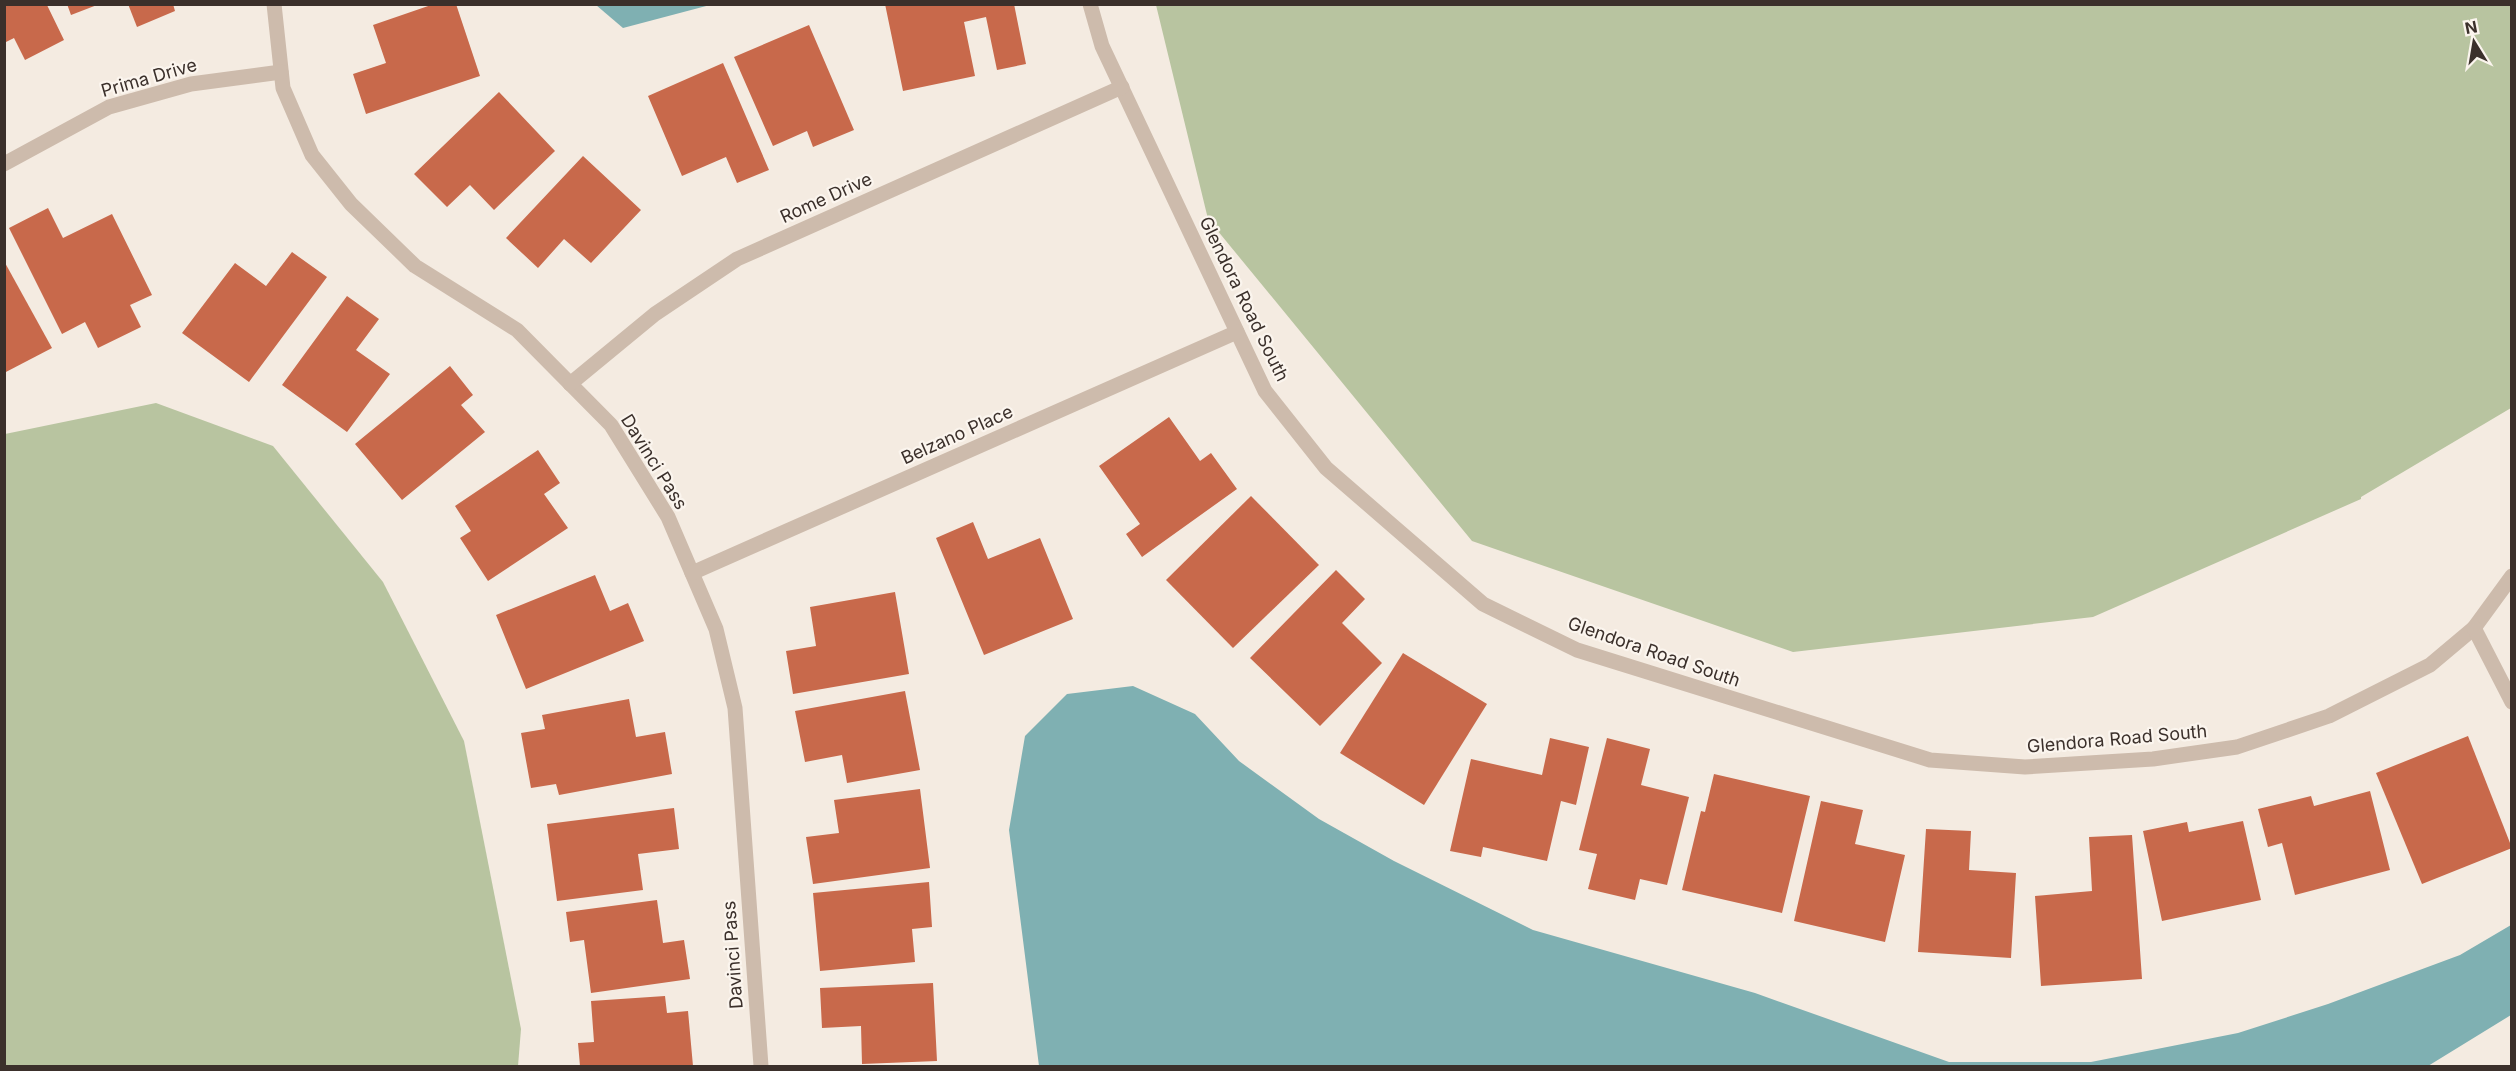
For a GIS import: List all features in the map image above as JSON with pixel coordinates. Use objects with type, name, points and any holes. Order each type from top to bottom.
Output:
[{"type":"street","name":"Davinci Pass","points":[[274,4],[283,88],[312,155],[351,204],[415,266],[517,330],[611,425],[668,517],[716,628],[735,708],[761,1066]]},
{"type":"street","name":"Glendora Road South","points":[[1090,4],[1102,46],[1265,391],[1326,468],[1484,604],[1577,650],[1930,760],[2025,767],[2153,759],[2237,747],[2329,716],[2430,665],[2474,628],[2511,576]]},
{"type":"street","name":"Prima Drive","points":[[4,164],[109,107],[191,84],[281,72]]},
{"type":"street","name":"Rome Drive","points":[[570,384],[655,314],[737,259],[1122,87]]},
{"type":"street","name":"Belzano Place","points":[[692,573],[1237,332]]},
{"type":"street","points":[[2474,628],[2511,702]]},
{"type":"green space","points":[[1156,5],[2511,5],[2511,408],[2361,499],[2093,617],[1793,652],[1472,541],[1208,219]]},
{"type":"green space","points":[[156,403],[273,446],[383,582],[464,741],[521,1029],[518,1066],[5,1066],[5,434]]},
{"type":"water","points":[[596,4],[710,5],[623,28]]},
{"type":"water","points":[[1133,686],[1195,714],[1239,761],[1319,819],[1394,861],[1533,930],[1755,993],[1949,1062],[2091,1062],[2238,1033],[2328,1004],[2460,955],[2511,925],[2511,1015],[2428,1066],[1039,1066],[1009,830],[1025,736],[1067,694]]},
{"type":"building","points":[[67,4],[97,4],[97,5],[71,15]]},
{"type":"building","points":[[128,4],[173,4],[175,11],[137,27]]},
{"type":"building","points":[[434,4],[456,4],[480,76],[366,114],[353,74],[386,63],[373,25]]},
{"type":"building","points":[[885,4],[1014,4],[1026,64],[997,70],[986,17],[964,22],[975,76],[903,91]]},
{"type":"building","points":[[4,5],[47,5],[64,40],[25,60],[14,38],[4,43]]},
{"type":"building","points":[[809,25],[854,130],[813,147],[807,131],[773,146],[734,57]]},
{"type":"building","points":[[723,63],[769,170],[737,183],[726,157],[682,176],[648,96]]},
{"type":"building","points":[[499,92],[555,151],[494,210],[470,185],[447,207],[414,174]]},
{"type":"building","points":[[583,156],[641,210],[591,263],[564,239],[538,268],[506,238]]},
{"type":"building","points":[[48,208],[63,238],[112,214],[152,295],[130,305],[141,327],[98,348],[85,322],[62,334],[9,228]]},
{"type":"building","points":[[292,252],[327,277],[249,382],[182,333],[235,263],[266,286]]},
{"type":"building","points":[[4,261],[52,348],[4,373]]},
{"type":"building","points":[[347,296],[379,319],[356,350],[390,374],[347,432],[282,385]]},
{"type":"building","points":[[450,366],[473,395],[461,405],[485,432],[402,500],[355,444]]},
{"type":"building","points":[[1169,417],[1200,461],[1211,453],[1237,489],[1142,557],[1126,534],[1140,524],[1099,466]]},
{"type":"building","points":[[538,450],[560,483],[544,494],[568,528],[488,581],[460,538],[471,531],[455,506]]},
{"type":"building","points":[[1251,496],[1319,565],[1233,648],[1166,580]]},
{"type":"building","points":[[973,522],[988,559],[1040,538],[1073,619],[984,655],[936,538]]},
{"type":"building","points":[[1336,570],[1365,599],[1342,623],[1382,663],[1320,726],[1250,658]]},
{"type":"building","points":[[595,575],[610,611],[628,603],[644,641],[526,689],[496,615]]},
{"type":"building","points":[[895,592],[909,674],[793,694],[786,651],[816,646],[810,607]]},
{"type":"building","points":[[1403,653],[1487,704],[1424,805],[1340,753]]},
{"type":"building","points":[[905,691],[920,770],[847,783],[842,755],[805,762],[795,711]]},
{"type":"building","points":[[629,699],[636,737],[665,732],[672,774],[559,795],[556,784],[531,788],[521,733],[545,729],[542,715]]},
{"type":"building","points":[[2468,736],[2512,848],[2422,884],[2376,773]]},
{"type":"building","points":[[1550,738],[1589,747],[1576,805],[1561,801],[1547,861],[1483,847],[1481,857],[1450,851],[1471,759],[1542,775]]},
{"type":"building","points":[[1607,738],[1650,749],[1641,785],[1689,797],[1667,885],[1640,879],[1635,900],[1588,889],[1597,854],[1579,850]]},
{"type":"building","points":[[1714,774],[1810,796],[1782,913],[1682,890],[1701,811],[1705,812]]},
{"type":"building","points":[[920,789],[930,868],[813,884],[806,837],[839,833],[834,800]]},
{"type":"building","points":[[2370,791],[2390,870],[2295,895],[2282,843],[2268,847],[2258,809],[2311,796],[2314,806]]},
{"type":"building","points":[[1821,801],[1863,810],[1855,844],[1905,855],[1885,942],[1794,921]]},
{"type":"building","points":[[674,808],[679,849],[638,854],[643,890],[557,901],[547,824]]},
{"type":"building","points":[[2243,821],[2261,900],[2162,921],[2143,831],[2187,822],[2189,832]]},
{"type":"building","points":[[1926,829],[1971,831],[1969,870],[2016,873],[2011,958],[1918,952]]},
{"type":"building","points":[[2132,835],[2142,979],[2041,986],[2035,896],[2092,891],[2089,837]]},
{"type":"building","points":[[929,882],[932,927],[912,929],[915,962],[820,971],[813,893]]},
{"type":"building","points":[[657,900],[663,943],[684,940],[690,979],[591,993],[584,940],[570,942],[566,912]]},
{"type":"building","points":[[933,983],[937,1061],[862,1064],[861,1026],[822,1028],[820,988]]},
{"type":"building","points":[[665,996],[667,1013],[688,1011],[693,1066],[580,1066],[578,1043],[594,1042],[591,1001]]}]
